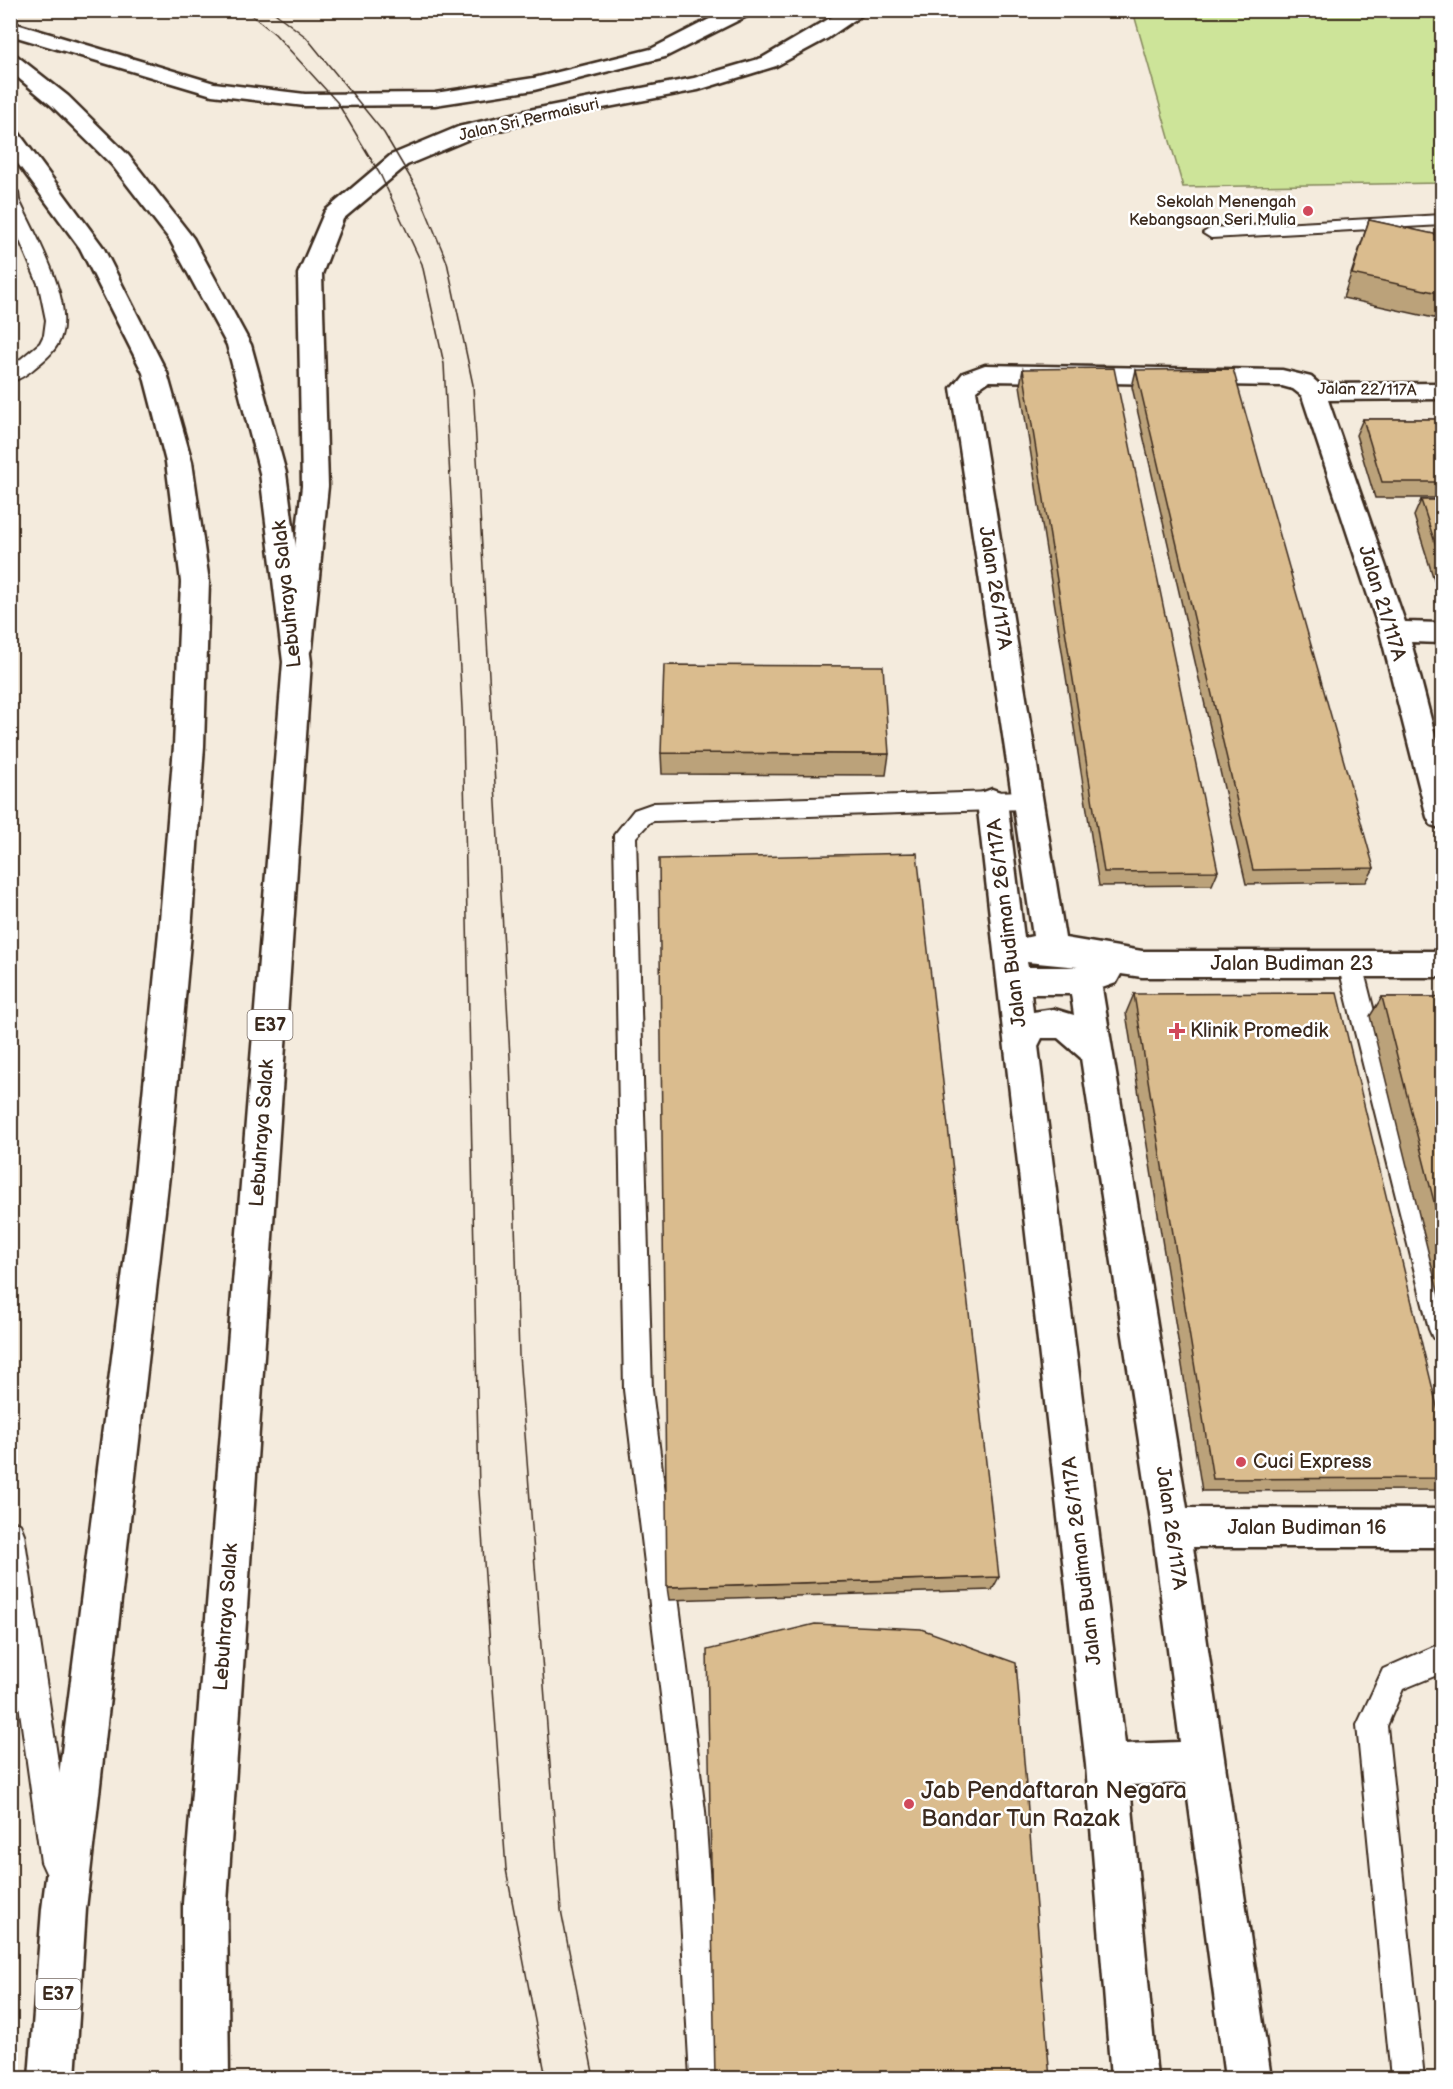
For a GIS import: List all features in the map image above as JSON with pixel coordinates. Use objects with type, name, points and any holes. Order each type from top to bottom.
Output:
[{"type":"main road","name":"Jalan Sri Permaisuri","points":[[10,28],[50,42],[212,88],[305,100],[435,99],[534,84],[658,53],[744,10]]},
{"type":"main road","name":"Jalan Sri Permaisuri","points":[[297,662],[315,486],[310,274],[333,216],[399,160],[466,132],[534,115],[698,84],[769,62],[859,10]]},
{"type":"main road","name":"Lebuhraya Salak","points":[[10,60],[60,100],[120,160],[181,238],[239,345],[273,473],[297,662],[205,1903],[206,2079]]},
{"type":"main road","name":"E37","points":[[10,137],[91,247],[155,373],[179,462],[195,582],[189,746],[175,932],[153,1164],[64,1908],[52,2079]]},
{"type":"main road","name":"Jalan 22/117A","points":[[972,379],[985,373],[1282,378],[1302,383],[1314,392],[1443,391]]},
{"type":"main road","name":"Jalan 26/117A","points":[[972,379],[963,388],[1010,801]]},
{"type":"main road","name":"Jalan 21/117A","points":[[1314,392],[1394,632],[1443,817]]},
{"type":"main road","points":[[1394,632],[1443,633]]},
{"type":"main road","name":"Jalan Budiman 26/117A","points":[[1010,801],[1051,949]]},
{"type":"main road","name":"Jalan Budiman 26/117A","points":[[1010,801],[1011,965],[1107,1765],[1134,2079]]},
{"type":"main road","name":"Jalan Budiman 23","points":[[1011,965],[1051,949],[1142,964],[1443,964]]},
{"type":"main road","name":"Jalan Budiman 23","points":[[1011,965],[1085,980],[1142,964]]},
{"type":"main road","name":"Jalan 26/117A","points":[[1085,980],[1171,1527],[1248,2079]]},
{"type":"main road","name":"Jalan Budiman 26/117A","points":[[1021,1045],[1032,1026],[1050,1022],[1069,1026],[1096,1052]]},
{"type":"main road","name":"Jalan Budiman 16","points":[[1171,1527],[1443,1528]]},
{"type":"main road","points":[[1107,1765],[1204,1762]]},
{"type":"lane","points":[[10,192],[11,200],[53,299],[52,336],[33,362],[10,376]]},
{"type":"lane","points":[[1212,233],[1443,220]]},
{"type":"lane","points":[[706,2079],[690,1811],[639,1390],[625,835],[642,816],[654,812],[1010,801]]},
{"type":"lane","points":[[1350,964],[1443,1329]]},
{"type":"lane","points":[[10,1534],[64,1908]]},
{"type":"lane","points":[[1407,2079],[1372,1725],[1393,1679],[1443,1658]]},
{"type":"green space","points":[[1133,11],[1442,11],[1442,183],[1183,187]]},
{"type":"building","points":[[1369,220],[1443,236],[1443,294],[1352,274]]},
{"type":"building","points":[[1114,368],[1218,871],[1104,872],[1023,369]]},
{"type":"building","points":[[1233,369],[1374,868],[1253,870],[1136,370]]},
{"type":"building","points":[[1363,419],[1443,419],[1443,482],[1382,482]]},
{"type":"building","points":[[1421,500],[1443,500],[1443,567]]},
{"type":"building","points":[[664,665],[883,666],[889,754],[661,753]]},
{"type":"building","points":[[917,853],[999,1577],[667,1587],[659,859]]},
{"type":"building","points":[[1337,993],[1443,1431],[1443,1478],[1213,1479],[1134,994]]},
{"type":"building","points":[[1382,997],[1443,997],[1443,1237]]},
{"type":"building","points":[[815,1624],[921,1629],[1016,1663],[1050,2079],[715,2079],[707,1650]]},
{"type":"tram line","points":[[245,10],[275,34],[337,102],[381,176],[422,264],[444,364],[463,727],[479,1492],[506,1869],[546,2078]]},
{"type":"tram line","points":[[271,10],[306,37],[384,133],[417,189],[447,262],[473,385],[510,1057],[519,1355],[561,1910],[594,2078]]},
{"type":"place","name":"Sekolah Menengah Kebangsaan Seri Mulia","points":[[1308,211]]},
{"type":"place","name":"Klinik Promedik","points":[[1177,1031]]},
{"type":"place","name":"Cuci Express","points":[[1241,1462]]},
{"type":"place","name":"Jab Pendaftaran Negara Bandar Tun Razak","points":[[909,1804]]}]
